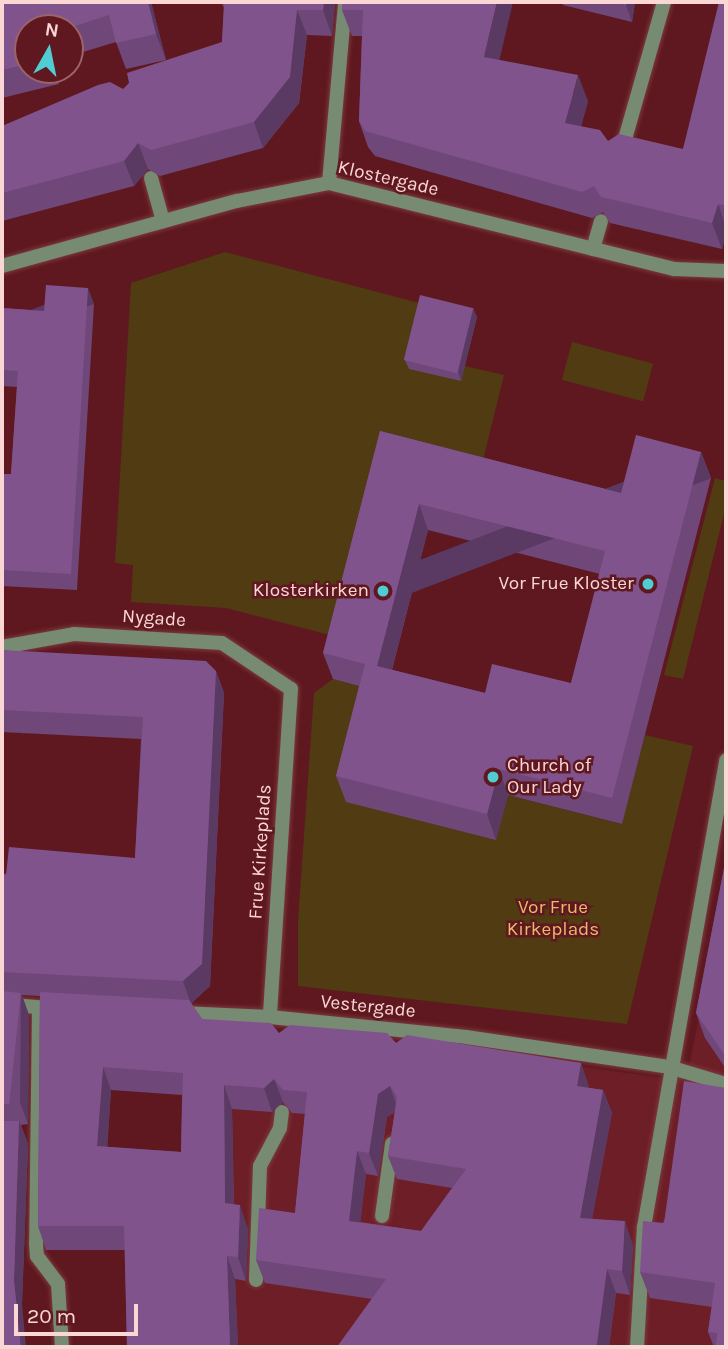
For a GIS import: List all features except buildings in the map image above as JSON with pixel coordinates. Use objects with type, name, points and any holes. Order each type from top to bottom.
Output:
[{"type":"street","points":[[329,183],[345,2]]},
{"type":"street","points":[[619,158],[664,2]]},
{"type":"street","points":[[152,178],[163,221]]},
{"type":"street","name":"Klostergade","points":[[2,266],[163,221],[329,183],[674,268],[726,271]]},
{"type":"street","points":[[593,249],[601,221]]},
{"type":"street","name":"Nygade","points":[[2,648],[74,634],[222,643],[290,689]]},
{"type":"street","name":"Frue Kirkeplads","points":[[270,1017],[290,689]]},
{"type":"street","points":[[638,1347],[644,1227],[669,1067],[726,760]]},
{"type":"street","points":[[2,1004],[80,1009]]},
{"type":"street","points":[[40,1008],[31,1134],[36,1243],[37,1256],[58,1284],[62,1347]]},
{"type":"street","name":"Vestergade","points":[[161,1012],[291,1018],[408,1038],[669,1067],[726,1084]]},
{"type":"street","points":[[289,1038],[291,1018]]},
{"type":"street","points":[[256,1280],[260,1166],[281,1128],[282,1112]]},
{"type":"street","points":[[382,1216],[394,1131]]},
{"type":"shaded area","points":[[726,887],[726,1347],[234,1347],[230,1035],[376,1039],[686,1081]]},
{"type":"green space","points":[[225,252],[423,304],[465,366],[504,375],[483,460],[390,457],[334,636],[226,608],[131,602],[133,565],[115,563],[131,283]]},
{"type":"green space","points":[[572,342],[653,364],[643,401],[562,380]]},
{"type":"green space","points":[[715,478],[726,481],[726,506],[683,679],[664,675]]},
{"type":"green space","name":"Vor Frue Kirkeplads","points":[[333,679],[374,690],[496,840],[508,795],[621,824],[645,735],[693,746],[627,1024],[298,986],[298,921],[314,693]]},
{"type":"place","name":"Vor Frue Kloster","points":[[648,584]]},
{"type":"place","name":"Klosterkirken","points":[[383,591]]},
{"type":"place","name":"Church of Our Lady","points":[[493,777]]}]
